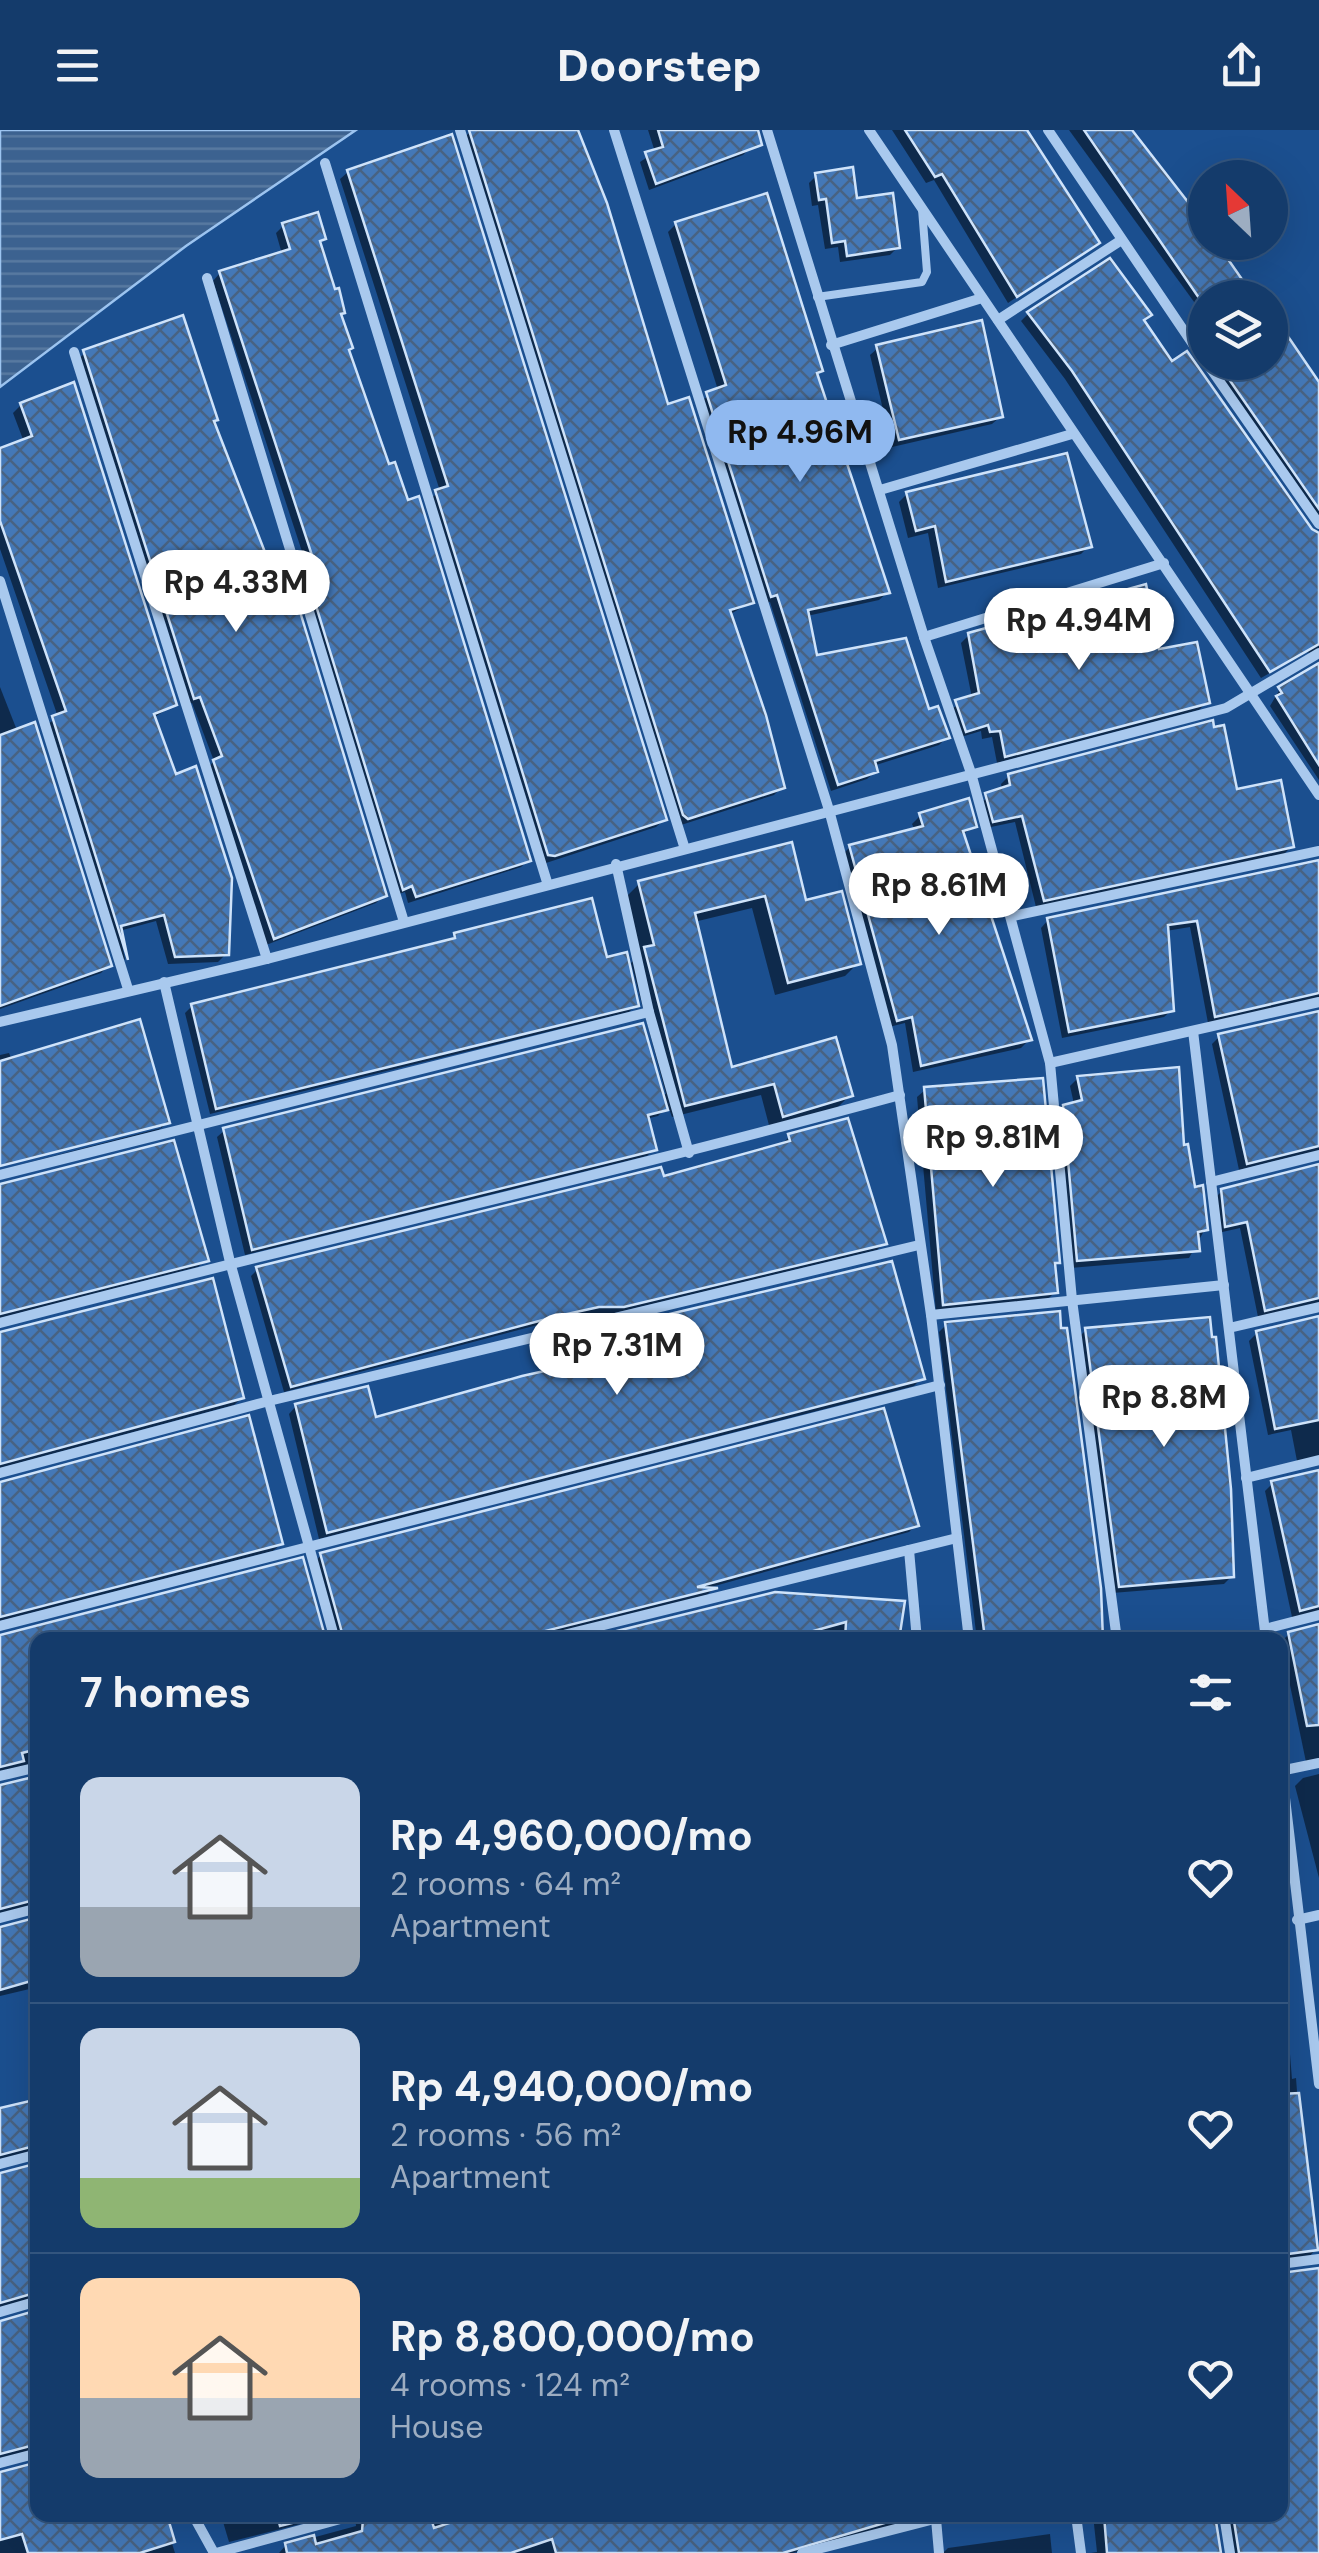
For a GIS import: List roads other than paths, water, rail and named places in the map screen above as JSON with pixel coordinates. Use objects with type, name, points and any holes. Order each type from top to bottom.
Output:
[{"type":"street","points":[[460,130],[684,846]]},
{"type":"street","points":[[614,130],[829,810],[892,1045],[940,1385],[968,1632]]},
{"type":"street","points":[[766,130],[831,345],[971,774],[1050,1062],[1072,1300],[1116,1632]]},
{"type":"street","points":[[869,130],[1072,434],[1255,694],[1319,795]]},
{"type":"street","points":[[1048,130],[1188,338]]},
{"type":"street","points":[[325,163],[547,882]]},
{"type":"street","points":[[998,320],[1120,241]]},
{"type":"street","points":[[207,278],[404,922]]},
{"type":"street","points":[[831,345],[982,298]]},
{"type":"street","points":[[74,352],[268,958]]},
{"type":"street","points":[[1218,380],[1319,524]]},
{"type":"street","points":[[880,490],[1072,434]]},
{"type":"street","points":[[924,636],[1164,563]]},
{"type":"street","points":[[0,581],[128,989]]},
{"type":"street","points":[[0,1022],[268,958],[684,846],[1226,708],[1319,653]]},
{"type":"street","points":[[1013,916],[1319,851]]},
{"type":"street","points":[[616,864],[649,1012],[688,1153]]},
{"type":"street","points":[[164,982],[230,1262],[333,1632]]},
{"type":"street","points":[[1050,1062],[1319,1002]]},
{"type":"street","points":[[0,1174],[649,1012]]},
{"type":"street","points":[[1193,1032],[1266,1632]]},
{"type":"street","points":[[0,1323],[230,1262],[688,1153],[900,1095]]},
{"type":"street","points":[[1211,1182],[1319,1155]]},
{"type":"street","points":[[0,1473],[269,1402],[919,1246]]},
{"type":"street","points":[[931,1316],[1224,1285]]},
{"type":"street","points":[[1229,1328],[1319,1308]]},
{"type":"street","points":[[0,1626],[940,1385]]},
{"type":"street","points":[[1246,1478],[1319,1460]]},
{"type":"street","points":[[576,1632],[958,1538]]},
{"type":"street","points":[[909,1550],[916,1632]]},
{"type":"street","points":[[1272,1632],[1319,1615]]},
{"type":"street","points":[[1288,1770],[1319,1763]]},
{"type":"street","points":[[0,1776],[30,1769]]},
{"type":"street","points":[[1288,1836],[1319,2084]]},
{"type":"street","points":[[0,1918],[30,1910]]},
{"type":"street","points":[[1297,1920],[1319,1914]]},
{"type":"street","points":[[0,2164],[30,2156]]},
{"type":"street","points":[[1288,2263],[1319,2259]]},
{"type":"street","points":[[0,2312],[30,2303]]},
{"type":"street","points":[[0,2463],[30,2455]]},
{"type":"street","points":[[197,2522],[215,2553],[329,2522]]},
{"type":"street","points":[[802,2553],[924,2522]]},
{"type":"street","points":[[936,2522],[939,2553]]},
{"type":"street","points":[[1077,2522],[1081,2553]]},
{"type":"street","points":[[1225,2522],[1230,2553]]},
{"type":"lane","points":[[816,297],[922,282],[927,272],[922,209]]},
{"type":"water","points":[[0,130],[356,130],[186,246],[0,387]]}]
